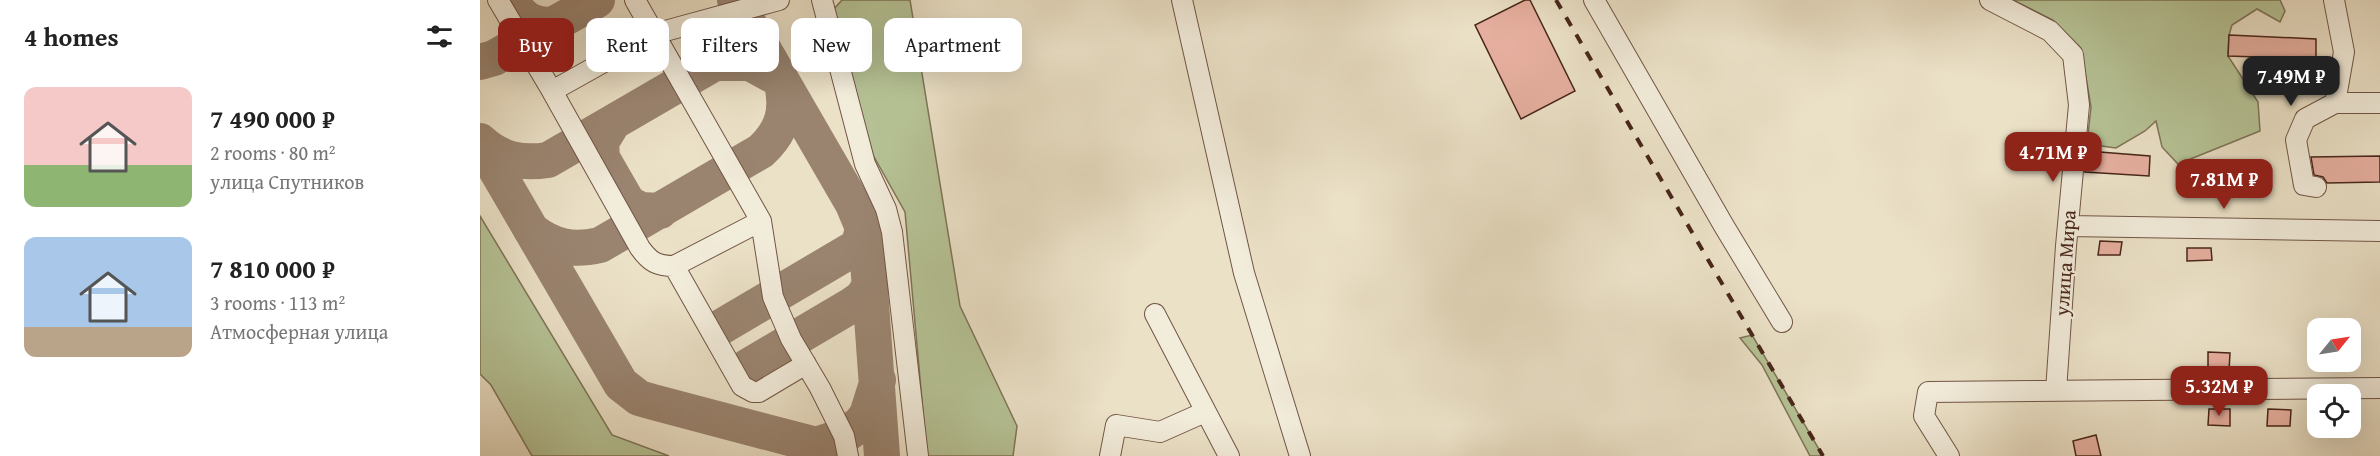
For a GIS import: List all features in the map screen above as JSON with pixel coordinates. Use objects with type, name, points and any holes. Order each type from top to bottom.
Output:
[{"type":"street","points":[[498,0],[648,260],[655,264],[675,266],[761,221]]},
{"type":"street","points":[[635,0],[645,18]]},
{"type":"street","points":[[669,30],[779,0]]},
{"type":"street","points":[[822,0],[865,164],[886,209],[892,232],[918,456]]},
{"type":"street","points":[[1182,0],[1244,273],[1300,456]]},
{"type":"street","points":[[1594,0],[1782,322]]},
{"type":"street","name":"улица Мира","points":[[1990,0],[2050,31],[2073,55],[2079,105],[2056,391]]},
{"type":"street","points":[[2334,0],[2344,52],[2336,103]]},
{"type":"street","points":[[669,60],[761,221],[773,297],[792,339],[844,436],[848,456]]},
{"type":"street","points":[[552,91],[586,72]]},
{"type":"street","points":[[2316,187],[2304,185],[2296,140],[2305,119],[2336,103],[2380,103]]},
{"type":"street","points":[[2068,226],[2380,231]]},
{"type":"street","points":[[675,266],[742,386],[747,390],[759,392],[806,364]]},
{"type":"street","points":[[1155,314],[1229,456]]},
{"type":"street","points":[[1949,456],[1924,416],[1928,393],[2380,388]]},
{"type":"street","points":[[1110,456],[1116,425],[1160,432],[1205,412]]},
{"type":"green space","points":[[842,0],[910,0],[913,18],[884,18],[884,72],[922,72],[960,306],[1017,426],[1013,456],[927,456],[905,212],[873,155],[850,72],[872,72],[872,18],[835,18],[833,10]]},
{"type":"green space","points":[[2013,0],[2280,0],[2285,11],[2280,22],[2257,9],[2232,25],[2229,35],[2228,56],[2258,102],[2260,131],[2178,164],[2162,147],[2156,121],[2145,131],[2116,148],[2087,144],[2091,107],[2081,48],[2053,20]]},
{"type":"green space","points":[[480,216],[612,435],[669,456],[532,456],[491,385],[480,374]]},
{"type":"green space","points":[[1752,335],[1823,456],[1810,456],[1762,365],[1740,338]]},
{"type":"building","points":[[1525,0],[1530,0],[1575,91],[1521,119],[1475,25]]},
{"type":"building","points":[[2229,35],[2316,39],[2316,59],[2228,56]]},
{"type":"building","points":[[2087,151],[2150,156],[2149,176],[2085,172]]},
{"type":"building","points":[[2380,156],[2380,182],[2327,183],[2323,177],[2314,175],[2311,157]]},
{"type":"building","points":[[2100,241],[2122,242],[2120,255],[2098,255]]},
{"type":"building","points":[[2187,248],[2211,248],[2212,260],[2187,261]]},
{"type":"building","points":[[2208,352],[2230,353],[2229,371],[2208,370]]},
{"type":"building","points":[[2209,409],[2230,409],[2230,426],[2208,425]]},
{"type":"building","points":[[2268,409],[2291,410],[2290,426],[2267,426]]},
{"type":"building","points":[[2096,435],[2101,456],[2076,456],[2073,441]]},
{"type":"taxiway","points":[[511,0],[526,18]]},
{"type":"taxiway","points":[[480,62],[494,58],[597,0]]},
{"type":"taxiway","points":[[735,0],[853,204],[863,228],[867,248],[882,456]]},
{"type":"taxiway","points":[[480,141],[496,153],[512,159],[548,160],[700,72]]},
{"type":"taxiway","points":[[531,230],[548,241],[572,248],[600,245],[761,151],[775,136],[784,110],[781,80],[766,72]]},
{"type":"taxiway","points":[[612,124],[601,142],[602,158],[628,203],[641,210],[660,211]]},
{"type":"taxiway","points":[[480,142],[621,384],[639,398],[816,445],[844,436],[860,424],[867,415],[878,380]]},
{"type":"taxiway","points":[[721,327],[855,248],[859,244],[863,228]]},
{"type":"taxiway","points":[[747,367],[852,305],[862,298],[871,284]]},
{"type":"railway","points":[[1556,0],[1823,456]]}]
